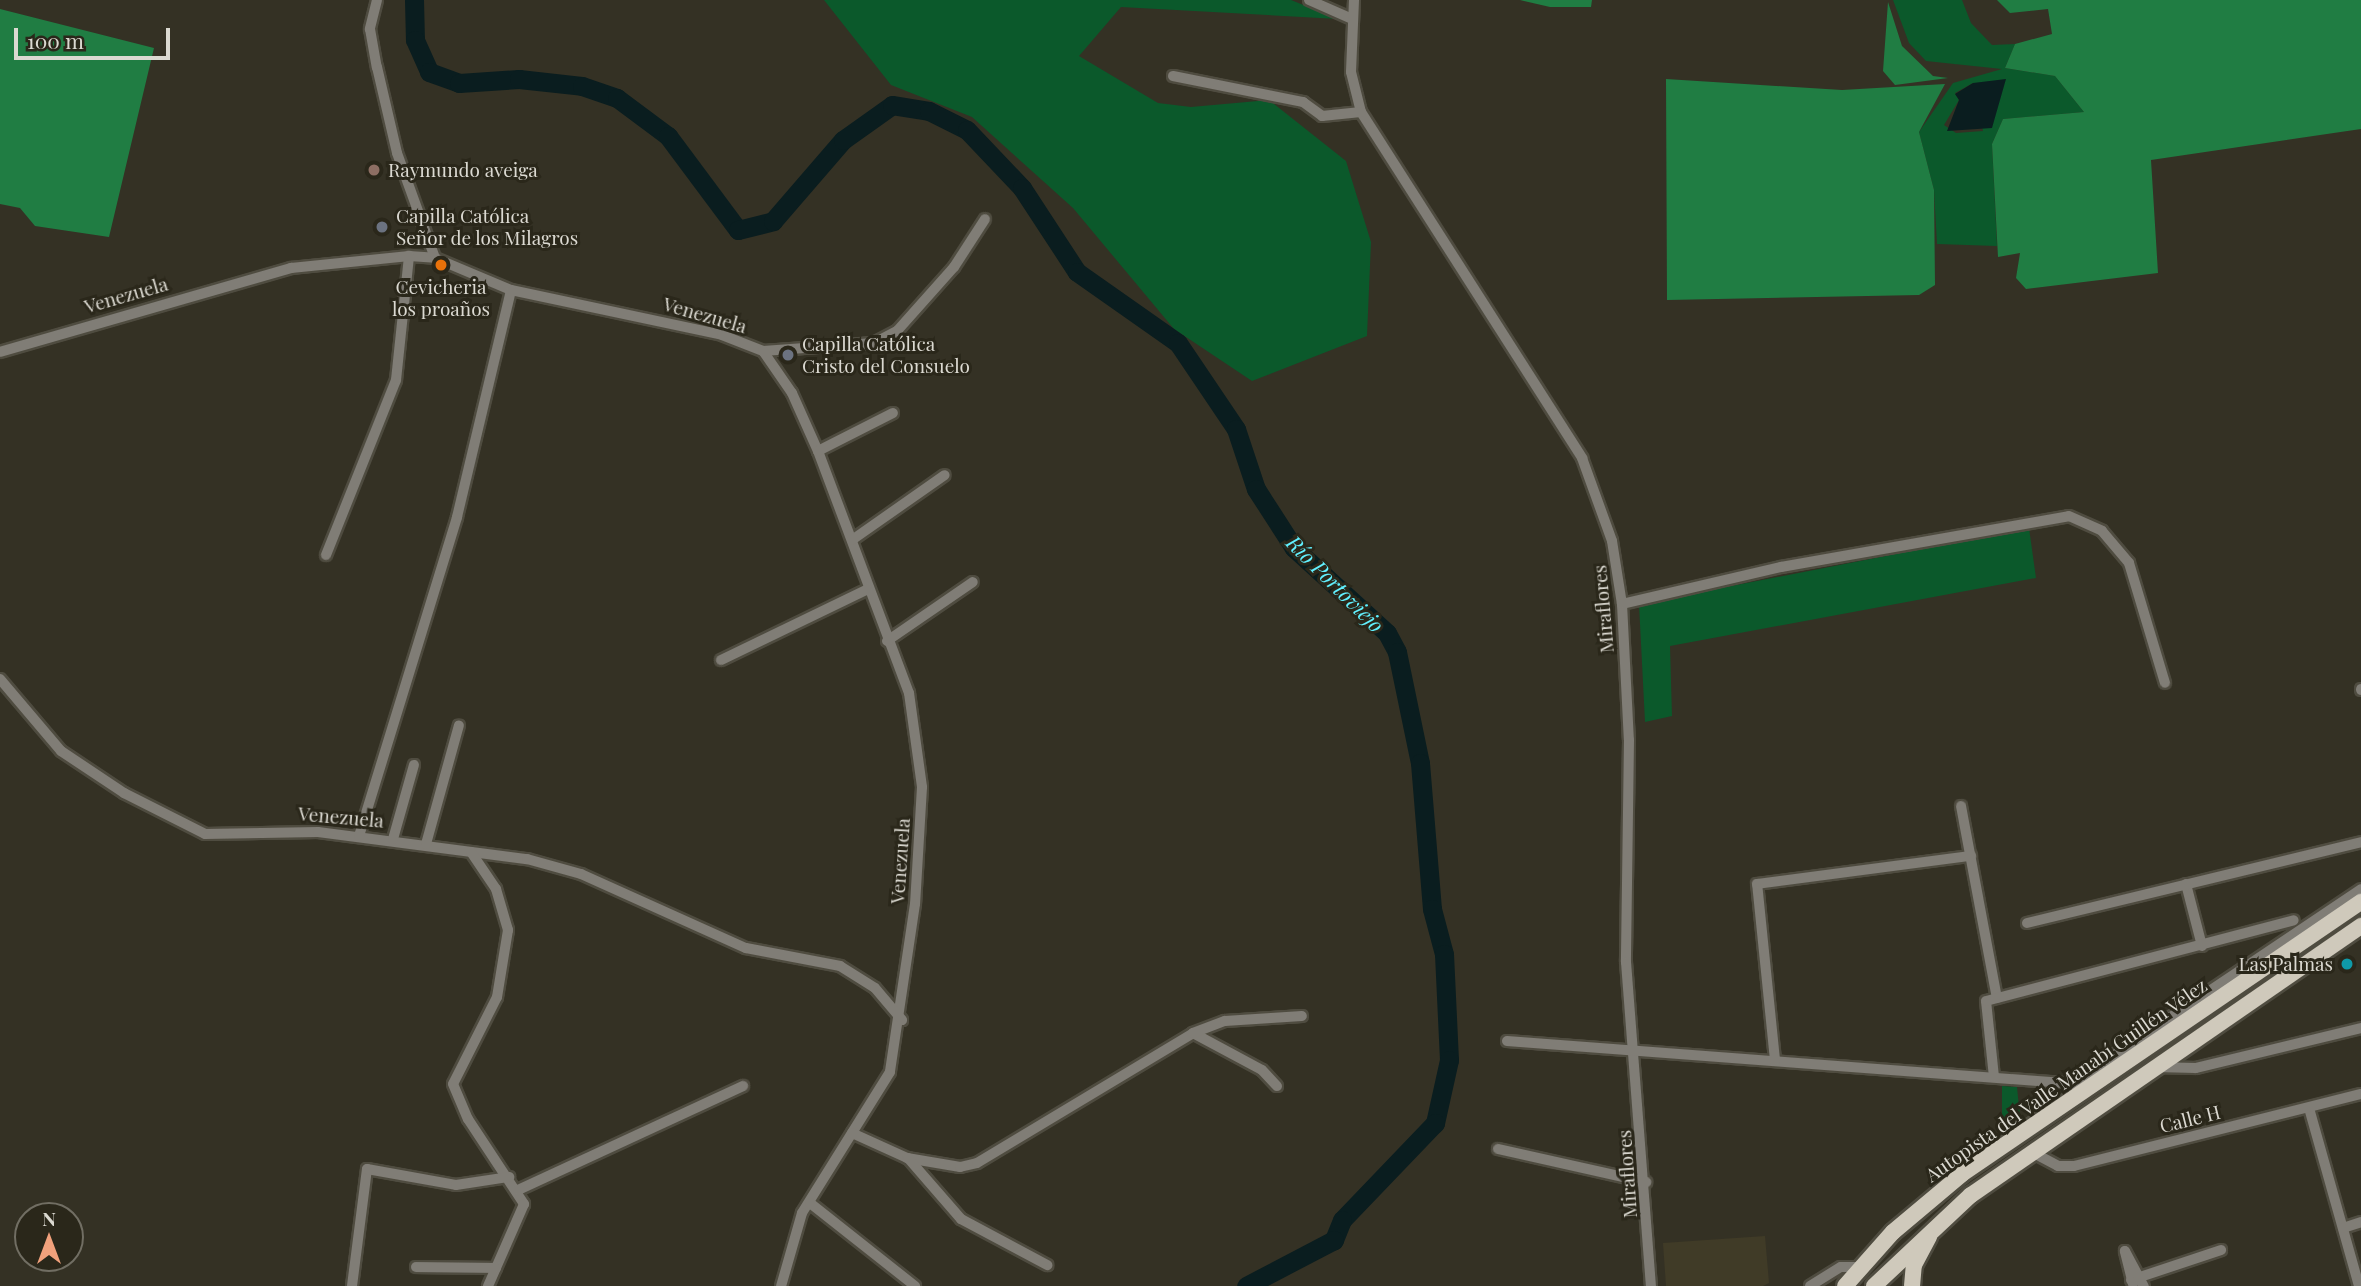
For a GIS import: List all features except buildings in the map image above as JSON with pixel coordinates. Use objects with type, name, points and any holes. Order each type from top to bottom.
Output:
[{"type":"main road","name":"Autopista del Valle Manabí Guillén Vélez","points":[[1845,1286],[1860,1267],[1946,1186],[2281,949],[2361,902]]},
{"type":"main road","name":"Autopista del Valle Manabí Guillén Vélez","points":[[1874,1286],[1954,1209],[2030,1152],[2361,926]]},
{"type":"main road","points":[[1912,1286],[1918,1255],[1954,1209]]},
{"type":"street","points":[[377,0],[370,29],[377,67],[397,153],[435,258]]},
{"type":"street","points":[[1309,0],[1350,18]]},
{"type":"street","name":"Miraflores","points":[[1354,0],[1350,18],[1351,72],[1361,112],[1586,465],[1610,531],[1622,604],[1629,740],[1626,962],[1646,1182],[1651,1286]]},
{"type":"street","points":[[1173,76],[1303,102],[1322,116],[1361,112]]},
{"type":"street","points":[[763,351],[844,348],[897,331],[954,267],[985,219]]},
{"type":"street","points":[[326,555],[396,380],[409,256]]},
{"type":"street","name":"Venezuela","points":[[0,352],[291,268],[409,256],[435,258],[511,290],[722,334],[763,351],[792,393],[818,451],[909,693],[922,787],[902,1020],[890,1072],[810,1203],[781,1286]]},
{"type":"street","points":[[359,836],[457,517],[511,290]]},
{"type":"street","points":[[818,451],[893,413]]},
{"type":"street","points":[[852,540],[945,475]]},
{"type":"street","points":[[1622,604],[1781,567],[2069,516],[2102,531],[2129,563],[2165,683]]},
{"type":"street","points":[[887,640],[973,582]]},
{"type":"street","points":[[721,660],[868,589]]},
{"type":"street","name":"Venezuela","points":[[0,679],[61,751],[124,793],[205,834],[264,829],[393,839],[581,874],[746,948],[840,966],[876,988],[902,1020]]},
{"type":"street","points":[[426,844],[459,724]]},
{"type":"street","points":[[393,839],[414,765]]},
{"type":"street","points":[[1961,806],[1997,998]]},
{"type":"street","points":[[2027,923],[2361,842]]},
{"type":"street","points":[[471,852],[496,889],[508,930],[497,997],[453,1084],[468,1119],[518,1190],[524,1204],[488,1286]]},
{"type":"street","points":[[1775,1060],[1757,884],[1971,856]]},
{"type":"street","points":[[2186,884],[2202,946]]},
{"type":"street","points":[[2071,1083],[2281,949],[2361,889]]},
{"type":"street","points":[[1994,1077],[1986,1001],[2294,920]]},
{"type":"street","points":[[2264,929],[2281,949]]},
{"type":"street","points":[[852,1133],[907,1158],[960,1167],[977,1163],[1193,1033],[1225,1021],[1302,1016]]},
{"type":"street","points":[[2153,1067],[2196,1068],[2361,1028]]},
{"type":"street","points":[[1193,1033],[1262,1070],[1277,1086]]},
{"type":"street","points":[[1507,1041],[1636,1053],[1775,1060],[2090,1085]]},
{"type":"street","points":[[2184,1047],[2196,1068]]},
{"type":"street","points":[[518,1190],[743,1086]]},
{"type":"street","name":"Calle H","points":[[2030,1152],[2058,1166],[2074,1166],[2361,1094]]},
{"type":"street","points":[[2309,1108],[2359,1286]]},
{"type":"street","points":[[1498,1149],[1646,1182]]},
{"type":"street","points":[[907,1158],[961,1219],[1047,1265]]},
{"type":"street","points":[[352,1286],[367,1169],[456,1185],[509,1177]]},
{"type":"street","points":[[810,1203],[915,1286]]},
{"type":"street","points":[[2343,1228],[2361,1222]]},
{"type":"street","points":[[2137,1282],[2221,1250]]},
{"type":"street","points":[[416,1267],[496,1268]]},
{"type":"street","points":[[1810,1286],[1841,1267],[1860,1267]]},
{"type":"shaded area","points":[[2006,79],[1992,128],[1947,131],[1959,100],[1955,94],[1973,83]]},
{"type":"shaded area","points":[[1765,1236],[1769,1283],[1763,1286],[1666,1286],[1663,1243]]},
{"type":"green space","points":[[824,0],[1291,0],[1338,19],[1121,7],[1079,56],[1158,103],[1191,107],[1269,100],[1346,161],[1371,242],[1367,336],[1252,381],[1174,329],[1073,208],[972,117],[891,85]]},
{"type":"green space","points":[[1520,0],[1592,0],[1591,7],[1550,7]]},
{"type":"green space","points":[[1893,0],[1962,0],[1971,23],[1992,45],[2015,44],[2005,68],[2055,76],[2084,112],[2003,119],[1992,144],[1997,246],[1937,244],[1934,190],[1919,132],[1953,83],[2002,69],[1926,61],[1909,43]],"holes":[[[1973,83],[1983,131],[1956,133],[1944,125],[1959,100],[1955,93]]]},
{"type":"green space","points":[[1997,0],[2361,0],[2361,129],[2151,160],[2158,273],[2026,289],[2016,278],[2020,253],[1998,257],[1992,144],[2003,119],[2084,112],[2055,76],[2005,68],[2015,44],[2052,34],[2048,9],[2010,13]]},
{"type":"green space","points":[[1888,2],[1902,46],[1933,76],[1948,78],[1895,85],[1883,71]]},
{"type":"green space","points":[[0,9],[154,48],[109,237],[35,226],[20,208],[0,204]]},
{"type":"green space","points":[[1666,79],[1842,90],[1945,84],[1919,132],[1934,190],[1935,285],[1919,295],[1667,300]]},
{"type":"green space","points":[[2029,528],[2036,578],[1670,646],[1672,716],[1645,722],[1639,604]]},
{"type":"green space","points":[[2002,1086],[2017,1087],[2020,1117],[2002,1127]]},
{"type":"waterway","name":"Río Portoviejo","points":[[414,0],[415,40],[429,72],[459,83],[519,79],[582,86],[617,98],[668,136],[738,230],[773,221],[843,140],[892,105],[929,111],[967,130],[1022,188],[1077,272],[1178,343],[1236,429],[1256,489],[1294,548],[1387,633],[1397,652],[1420,763],[1432,909],[1444,954],[1449,1060],[1435,1123],[1342,1220],[1334,1240],[1246,1286]]},
{"type":"place","name":"Raymundo aveiga","points":[[374,170]]},
{"type":"place","name":"Capilla Católica Señor de los Milagros","points":[[382,227]]},
{"type":"place","name":"Cevicheria los proaños","points":[[441,265]]},
{"type":"place","name":"Capilla Católica Cristo del Consuelo","points":[[788,355]]},
{"type":"place","name":"Las Palmas","points":[[2347,964]]}]
